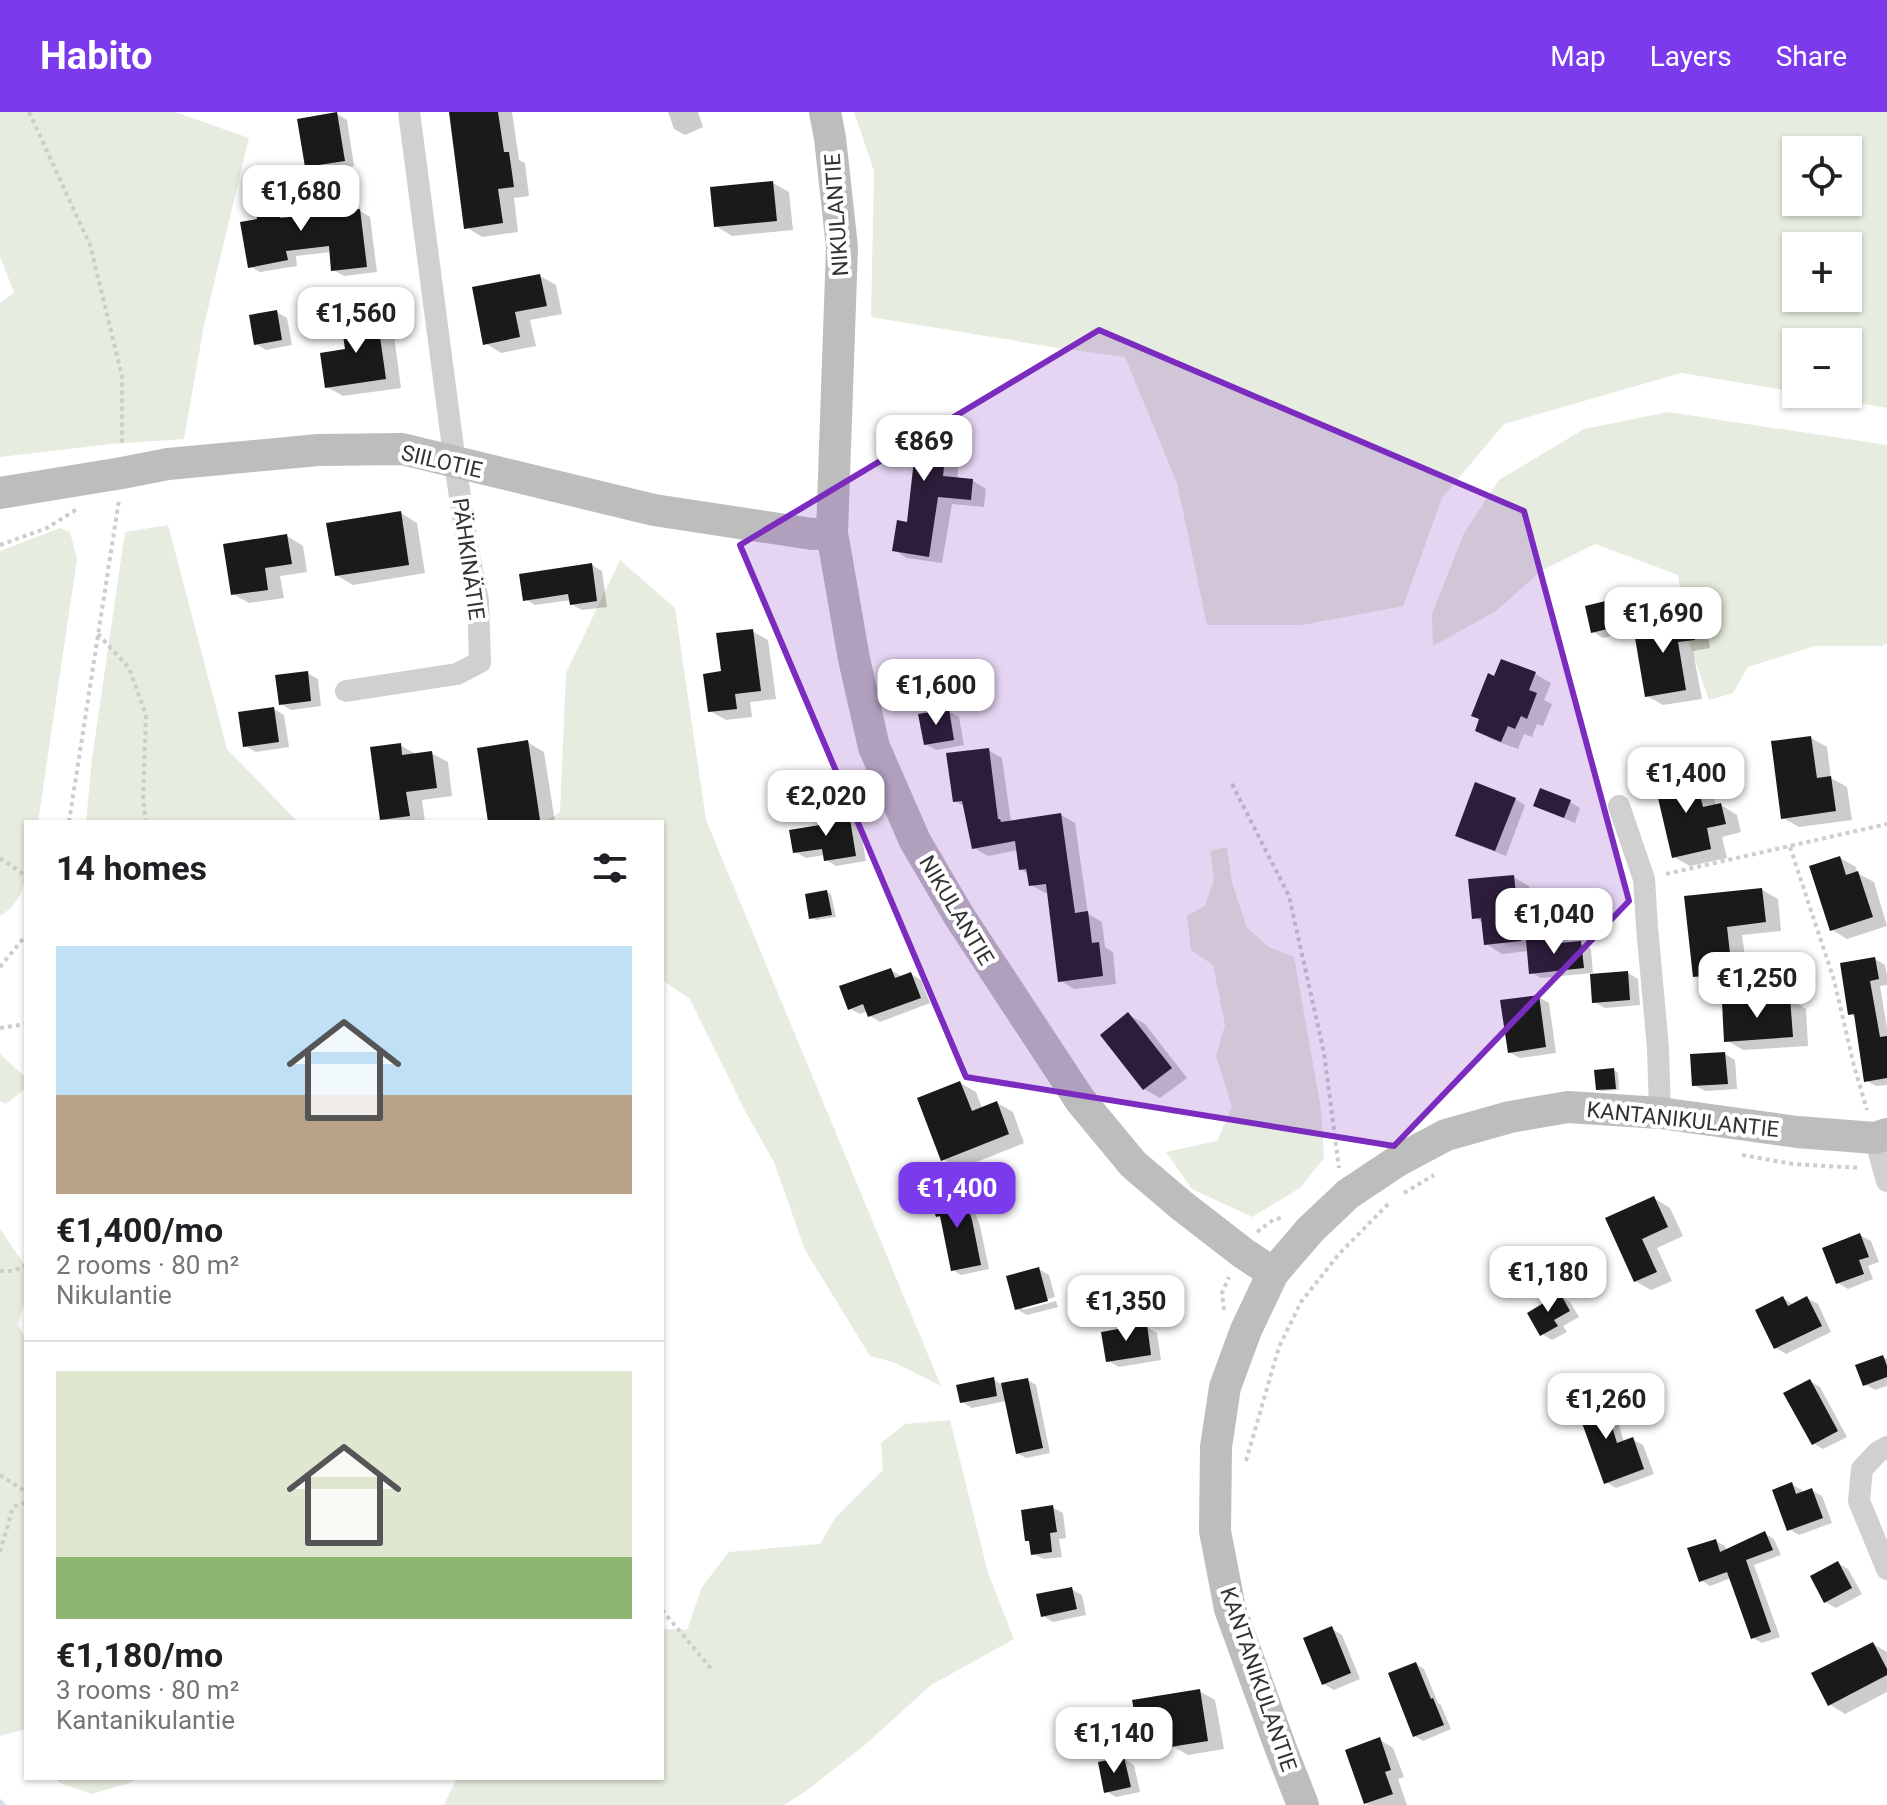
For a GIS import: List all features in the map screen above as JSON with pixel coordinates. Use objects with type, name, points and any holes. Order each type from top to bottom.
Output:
[{"type":"street","points":[[409,112],[455,463]]},
{"type":"street","name":"NIKULANTIE","points":[[825,112],[842,247],[832,533],[854,659],[874,747],[915,841],[951,903],[1080,1100],[1133,1164],[1181,1205],[1273,1273]]},
{"type":"street","name":"SIILOTIE","points":[[0,493],[168,464],[318,450],[402,449],[654,510],[812,534],[832,533]]},
{"type":"street","name":"PÄHKINÄTIE","points":[[346,691],[457,674],[480,662],[478,601],[455,463]]},
{"type":"street","points":[[1619,806],[1644,879],[1658,1048],[1660,1113]]},
{"type":"street","name":"KANTANIKULANTIE","points":[[1303,1805],[1230,1609],[1215,1531],[1216,1447],[1225,1387],[1246,1330],[1273,1273],[1310,1230],[1343,1199],[1399,1160],[1446,1135],[1510,1117],[1568,1107],[1660,1113],[1797,1132],[1883,1155]]},
{"type":"street","points":[[1887,1447],[1862,1469],[1859,1501],[1887,1569]]},
{"type":"path","points":[[29,112],[90,245],[122,376],[122,473],[69,820]]},
{"type":"path","points":[[0,545],[47,528],[84,505]]},
{"type":"path","points":[[98,634],[129,668],[146,715],[143,799],[146,820]]},
{"type":"path","points":[[1232,784],[1289,896],[1324,1053],[1343,1199]]},
{"type":"path","points":[[1644,879],[1887,824]]},
{"type":"path","points":[[1738,1154],[1793,1164],[1883,1155],[1854,1066],[1834,980],[1790,847]]},
{"type":"path","points":[[0,858],[24,875]]},
{"type":"path","points":[[0,967],[24,937]]},
{"type":"path","points":[[0,1028],[24,1024]]},
{"type":"path","points":[[1245,1463],[1279,1347],[1301,1302],[1339,1254],[1392,1200],[1442,1171]]},
{"type":"path","points":[[0,1271],[13,1271],[24,1266]]},
{"type":"path","points":[[0,1475],[24,1491]]},
{"type":"path","points":[[0,1552],[13,1507],[24,1503]]},
{"type":"path","points":[[664,1612],[713,1671]]},
{"type":"highlighted area","points":[[1099,330],[1524,511],[1629,901],[1394,1146],[966,1077],[740,545]]},
{"type":"shaded area","points":[[0,112],[175,112],[249,138],[204,325],[184,439],[0,457],[0,303],[14,293],[0,256]]},
{"type":"shaded area","points":[[854,112],[1887,112],[1887,408],[1862,404],[1862,328],[1782,328],[1782,390],[1681,373],[1504,424],[1442,498],[1403,606],[1302,625],[1207,625],[1177,483],[1125,357],[871,317],[874,171]]},
{"type":"shaded area","points":[[1668,412],[1887,445],[1887,643],[1882,646],[1815,646],[1748,667],[1733,693],[1709,700],[1688,640],[1678,575],[1595,544],[1541,571],[1496,611],[1433,646],[1432,614],[1464,533],[1499,480],[1584,429]]},
{"type":"shaded area","points":[[168,525],[227,749],[296,820],[86,820],[125,532]]},
{"type":"shaded area","points":[[60,528],[70,532],[77,559],[38,820],[24,820],[23,886],[11,908],[0,916],[0,551]]},
{"type":"shaded area","points":[[620,560],[675,608],[706,820],[941,1386],[893,1362],[870,1356],[805,1250],[774,1162],[745,1111],[690,999],[664,981],[664,820],[548,820],[560,812],[566,673]]},
{"type":"shaded area","points":[[1227,847],[1232,882],[1247,928],[1269,947],[1294,957],[1321,1109],[1324,1158],[1300,1188],[1252,1217],[1192,1189],[1166,1152],[1217,1141],[1232,1107],[1216,1056],[1225,1025],[1213,965],[1191,950],[1187,915],[1205,906],[1214,880],[1210,851]]},
{"type":"shaded area","points":[[0,1054],[24,1076],[24,1090],[6,1104],[0,1101]]},
{"type":"shaded area","points":[[0,1229],[24,1264],[24,1304],[18,1324],[24,1336],[24,1730],[0,1736]]},
{"type":"shaded area","points":[[950,1420],[988,1573],[1014,1639],[931,1685],[866,1744],[784,1805],[444,1805],[456,1780],[664,1780],[664,1629],[687,1630],[702,1587],[729,1552],[820,1544],[835,1518],[883,1470],[881,1443],[905,1424]]},
{"type":"shaded area","points":[[58,1780],[135,1780],[91,1794]]},
{"type":"building","points":[[337,112],[345,161],[305,167],[297,119]]},
{"type":"building","points":[[449,112],[498,112],[504,152],[509,152],[514,187],[498,189],[503,223],[464,229]]},
{"type":"building","points":[[266,172],[275,217],[360,209],[367,267],[331,271],[329,246],[286,251],[288,260],[248,268],[240,222],[257,219],[250,175]]},
{"type":"building","points":[[773,181],[777,221],[714,227],[710,187]]},
{"type":"building","points":[[540,274],[547,306],[515,312],[520,337],[483,345],[472,287]]},
{"type":"building","points":[[277,310],[282,340],[254,345],[249,315]]},
{"type":"building","points":[[377,316],[386,379],[325,388],[320,353],[345,349],[341,321]]},
{"type":"building","points":[[892,415],[920,418],[919,427],[948,430],[943,476],[973,479],[971,500],[938,497],[929,557],[892,551],[897,520],[907,522],[915,451],[889,448]]},
{"type":"building","points":[[401,511],[409,565],[335,576],[326,523]]},
{"type":"building","points":[[287,534],[292,564],[265,568],[268,590],[231,595],[223,544]]},
{"type":"building","points":[[592,563],[597,601],[570,605],[568,594],[523,601],[519,574]]},
{"type":"building","points":[[1618,598],[1624,625],[1591,633],[1585,606]]},
{"type":"building","points":[[1691,616],[1695,640],[1678,642],[1686,690],[1645,697],[1633,626]]},
{"type":"building","points":[[753,629],[761,691],[735,694],[737,709],[708,712],[703,674],[721,671],[716,633]]},
{"type":"building","points":[[1501,659],[1536,672],[1529,690],[1537,693],[1527,719],[1521,716],[1515,729],[1508,726],[1501,742],[1475,731],[1479,719],[1471,716],[1488,673],[1494,676]]},
{"type":"building","points":[[308,671],[311,701],[279,705],[275,675]]},
{"type":"building","points":[[274,707],[279,742],[243,747],[238,712]]},
{"type":"building","points":[[949,709],[954,740],[924,745],[918,714]]},
{"type":"building","points":[[1811,736],[1817,778],[1831,776],[1836,811],[1781,819],[1771,741]]},
{"type":"building","points":[[528,740],[540,820],[488,820],[477,748]]},
{"type":"building","points":[[401,743],[402,755],[432,751],[437,788],[406,792],[410,816],[380,820],[370,747]]},
{"type":"building","points":[[989,748],[998,819],[1001,822],[1061,813],[1075,913],[1088,911],[1092,943],[1099,942],[1103,976],[1058,982],[1046,884],[1029,886],[1026,869],[1019,870],[1015,841],[972,849],[962,801],[953,802],[946,753]]},
{"type":"building","points":[[1694,771],[1703,807],[1721,803],[1726,824],[1707,828],[1711,849],[1672,858],[1654,781]]},
{"type":"building","points":[[1475,782],[1516,798],[1495,851],[1455,836]]},
{"type":"building","points":[[1540,788],[1571,800],[1564,818],[1533,806]]},
{"type":"building","points":[[849,813],[856,856],[824,861],[822,849],[793,853],[789,830],[826,824],[825,817]]},
{"type":"building","points":[[1840,856],[1846,875],[1858,871],[1873,917],[1830,931],[1809,866]]},
{"type":"building","points":[[1514,875],[1521,941],[1484,945],[1481,918],[1472,919],[1468,879]]},
{"type":"building","points":[[1762,888],[1766,922],[1727,927],[1731,962],[1726,964],[1728,973],[1693,977],[1684,896]]},
{"type":"building","points":[[827,890],[832,915],[809,919],[805,894]]},
{"type":"building","points":[[1548,938],[1549,944],[1581,941],[1584,968],[1529,974],[1526,940]]},
{"type":"building","points":[[1875,957],[1879,979],[1870,981],[1880,1037],[1887,1036],[1887,1078],[1864,1082],[1854,1014],[1848,1015],[1840,963]]},
{"type":"building","points":[[891,968],[895,978],[911,972],[921,998],[868,1017],[863,1004],[848,1010],[839,986]]},
{"type":"building","points":[[1628,971],[1630,1000],[1592,1003],[1590,974]]},
{"type":"building","points":[[1539,995],[1546,1047],[1508,1053],[1500,1000]]},
{"type":"building","points":[[1790,997],[1793,1037],[1724,1042],[1722,1002]]},
{"type":"building","points":[[1128,1012],[1172,1068],[1143,1090],[1100,1035]]},
{"type":"building","points":[[1725,1052],[1728,1084],[1692,1086],[1690,1054]]},
{"type":"building","points":[[1614,1068],[1616,1089],[1596,1090],[1594,1070]]},
{"type":"building","points":[[960,1081],[972,1111],[997,1101],[1009,1134],[941,1161],[917,1098]]},
{"type":"building","points":[[961,1188],[972,1220],[981,1265],[951,1271],[940,1216],[936,1217],[930,1200]]},
{"type":"building","points":[[1654,1196],[1668,1227],[1642,1239],[1657,1272],[1634,1282],[1605,1218]]},
{"type":"building","points":[[1860,1233],[1869,1257],[1859,1260],[1864,1274],[1836,1284],[1822,1248]]},
{"type":"building","points":[[1039,1267],[1048,1301],[1015,1310],[1006,1276]]},
{"type":"building","points":[[1560,1293],[1570,1311],[1554,1320],[1558,1326],[1540,1336],[1527,1313]]},
{"type":"building","points":[[1783,1296],[1788,1306],[1807,1296],[1822,1326],[1774,1349],[1755,1310]]},
{"type":"building","points":[[1147,1324],[1151,1355],[1106,1362],[1101,1332]]},
{"type":"building","points":[[1883,1355],[1887,1377],[1863,1386],[1855,1365]]},
{"type":"building","points":[[994,1377],[997,1396],[960,1403],[956,1385]]},
{"type":"building","points":[[1028,1378],[1043,1448],[1016,1454],[1001,1383]]},
{"type":"building","points":[[1810,1379],[1838,1431],[1812,1445],[1783,1393]]},
{"type":"building","points":[[1602,1394],[1617,1443],[1633,1437],[1644,1469],[1604,1484],[1582,1423],[1576,1425],[1570,1404]]},
{"type":"building","points":[[1792,1482],[1796,1494],[1812,1488],[1823,1518],[1787,1531],[1772,1490]]},
{"type":"building","points":[[1053,1505],[1057,1532],[1050,1533],[1052,1552],[1031,1555],[1029,1541],[1025,1541],[1021,1510]]},
{"type":"building","points":[[1765,1531],[1773,1550],[1746,1560],[1771,1632],[1751,1639],[1727,1572],[1699,1582],[1687,1548],[1716,1539],[1720,1552]]},
{"type":"building","points":[[1838,1561],[1852,1588],[1824,1603],[1810,1576]]},
{"type":"building","points":[[1072,1587],[1077,1609],[1041,1617],[1036,1594]]},
{"type":"building","points":[[1332,1626],[1351,1673],[1322,1685],[1303,1638]]},
{"type":"building","points":[[1873,1642],[1887,1675],[1828,1706],[1811,1673]]},
{"type":"building","points":[[1416,1662],[1444,1725],[1413,1737],[1388,1673]]},
{"type":"building","points":[[1200,1689],[1208,1741],[1170,1747],[1165,1721],[1137,1726],[1132,1700]]},
{"type":"building","points":[[1380,1737],[1391,1770],[1385,1772],[1393,1794],[1364,1804],[1345,1750]]},
{"type":"building","points":[[1124,1757],[1131,1787],[1104,1793],[1098,1762]]}]
